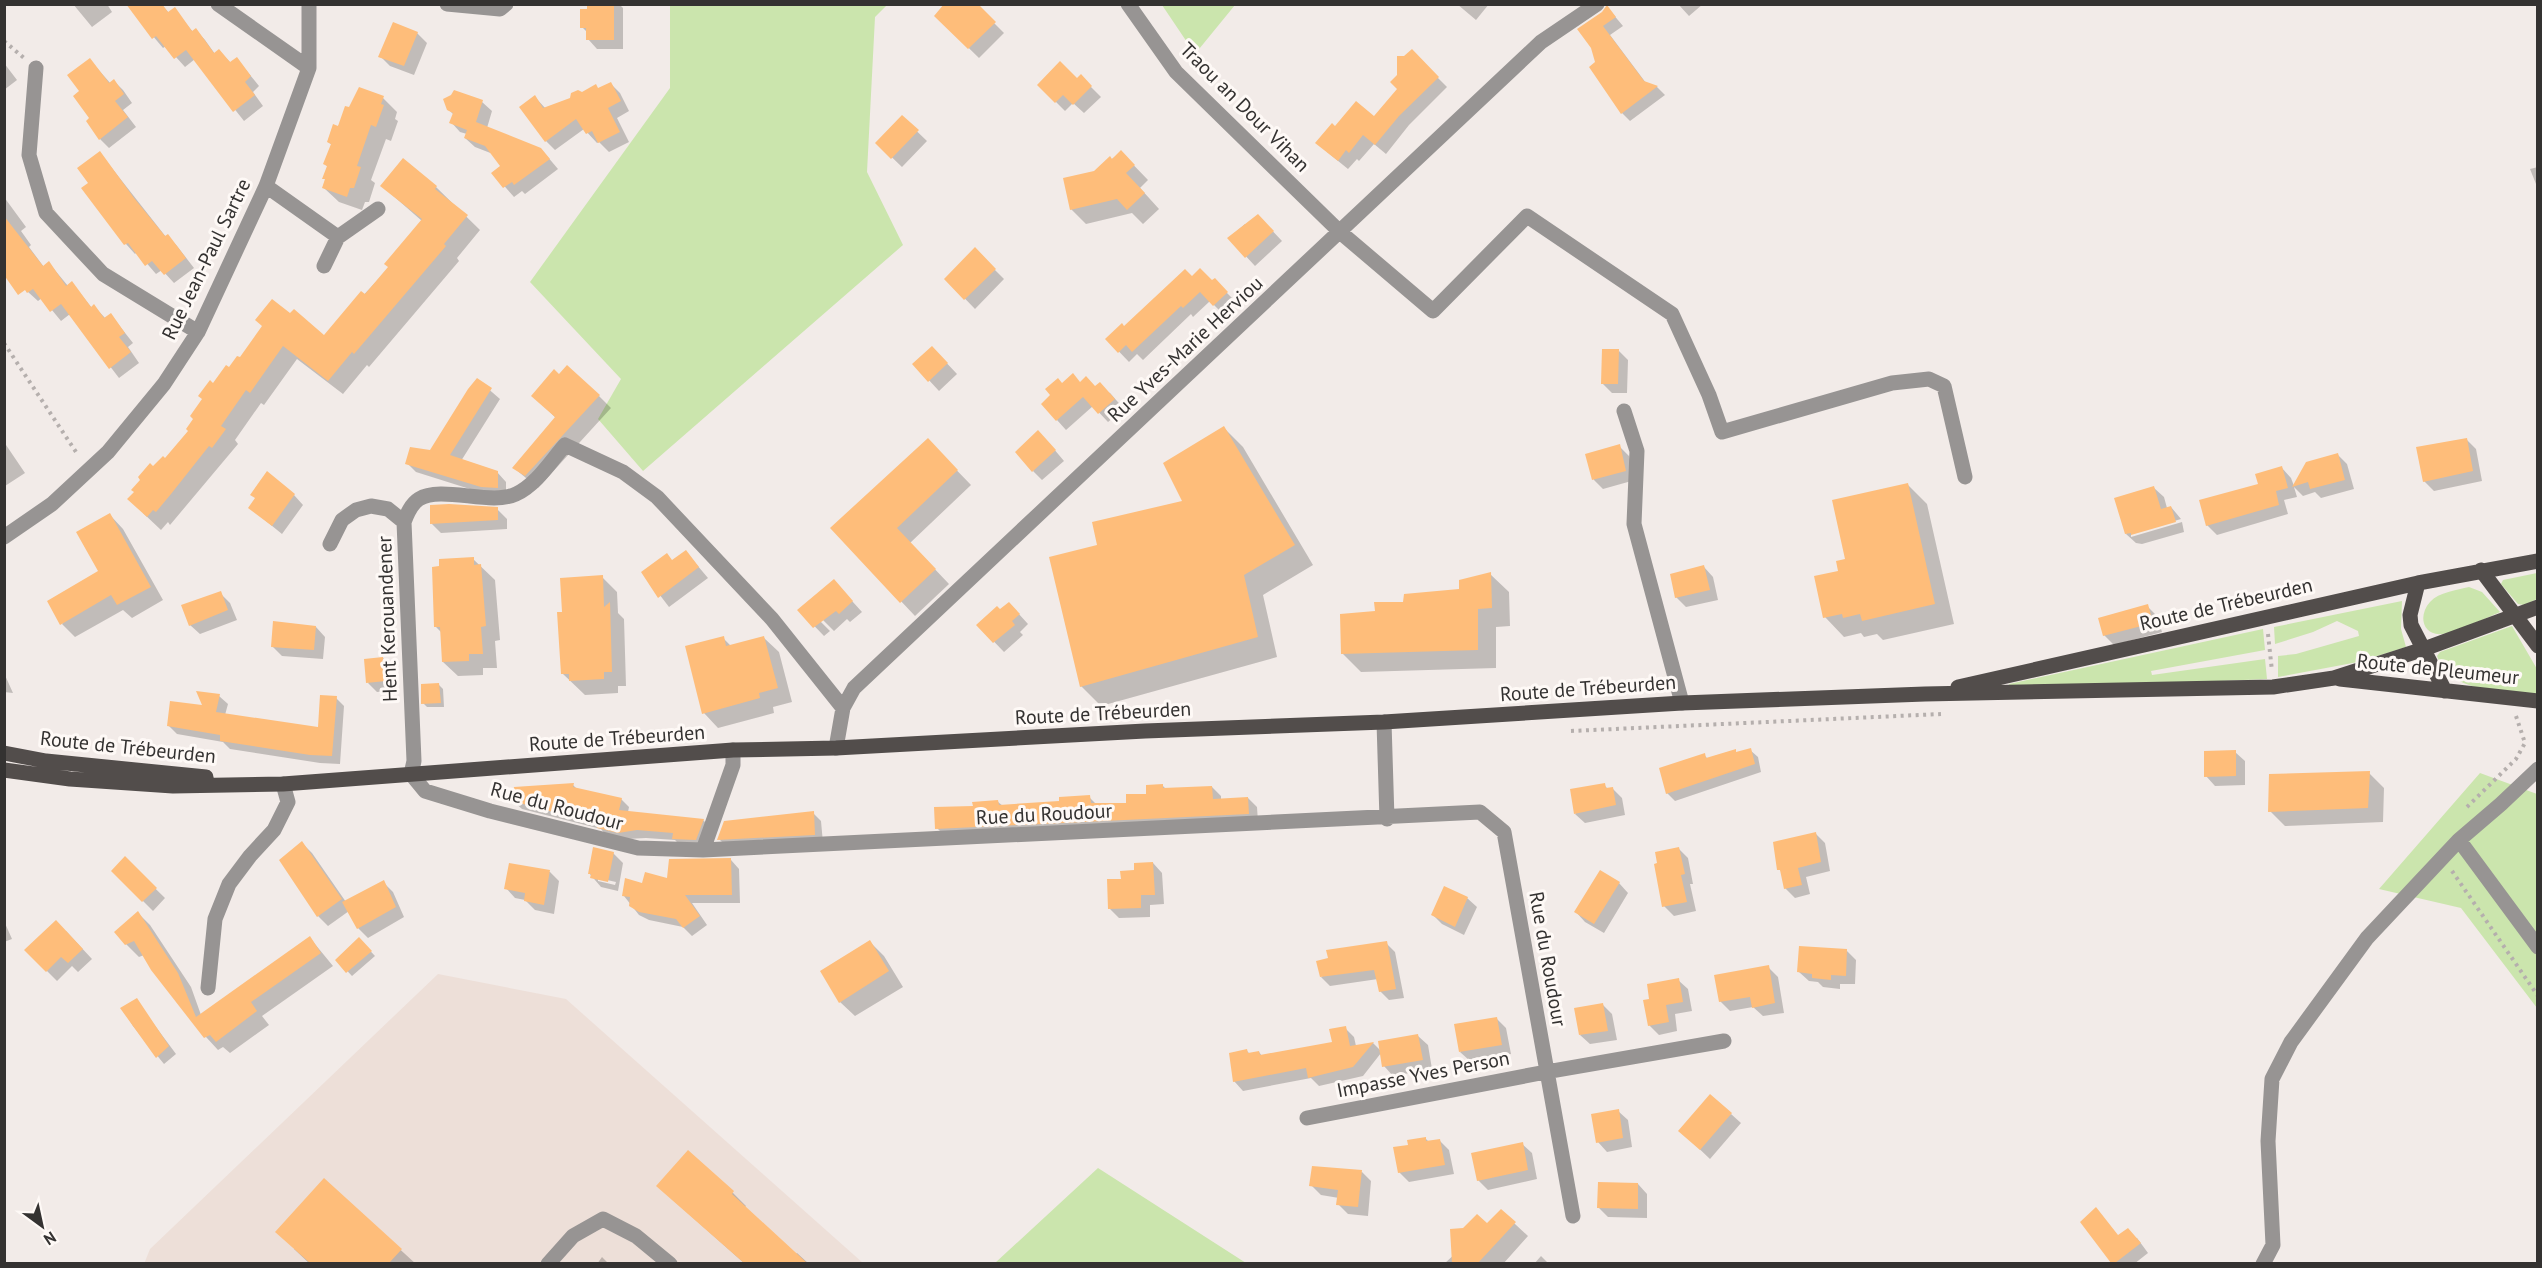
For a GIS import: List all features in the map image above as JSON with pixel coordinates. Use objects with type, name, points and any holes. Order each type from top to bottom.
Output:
[{"type":"main road","name":"Route de Trébeurden","points":[[1925,694],[2418,583],[2537,561]]},
{"type":"main road","points":[[2481,570],[2538,646]]},
{"type":"main road","points":[[2418,583],[2410,615],[2411,625],[2445,691]]},
{"type":"main road","name":"Route de Trébeurden","points":[[4,770],[70,779],[173,786],[283,784],[733,750],[836,748],[1145,731],[1384,722],[1682,703],[1925,694],[2273,687],[2334,678],[2424,649],[2538,607]]},
{"type":"main road","name":"Route de Pleumeur","points":[[2334,678],[2538,701]]},
{"type":"main road","name":"Route de Trébeurden","points":[[4,753],[45,760],[283,784]]},
{"type":"street","points":[[218,4],[309,69]]},
{"type":"street","name":"Rue Jean-Paul Sartre","points":[[4,537],[52,504],[108,452],[164,384],[198,332],[266,186],[309,69],[309,4]]},
{"type":"street","points":[[447,4],[500,9],[506,4]]},
{"type":"street","name":"Traou an Dour Vihan","points":[[1128,4],[1176,72],[1340,232],[1433,311],[1527,216],[1672,314],[1709,396],[1722,432],[1892,383],[1929,379],[1944,386],[1965,477]]},
{"type":"street","name":"Rue Yves-Marie Herviou","points":[[836,748],[843,708],[854,688],[1540,42],[1597,4]]},
{"type":"street","points":[[36,68],[29,155],[46,213],[103,274],[198,332]]},
{"type":"street","points":[[266,186],[338,237]]},
{"type":"street","points":[[324,266],[338,237],[378,209]]},
{"type":"street","points":[[1623,411],[1638,451],[1634,524],[1682,703]]},
{"type":"street","points":[[404,522],[419,499],[432,494],[494,497],[514,495],[530,485],[566,445],[623,472],[657,497],[772,619],[843,708]]},
{"type":"street","name":"Hent Kerouandener","points":[[330,544],[342,520],[356,510],[371,506],[388,509],[404,522],[414,761],[411,774]]},
{"type":"street","points":[[1384,722],[1387,819]]},
{"type":"street","points":[[703,850],[733,765],[733,750]]},
{"type":"street","points":[[2263,1263],[2273,1245],[2268,1141],[2272,1079],[2291,1042],[2367,938],[2459,840],[2538,769]]},
{"type":"street","name":"Rue du Roudour","points":[[411,774],[424,791],[502,814],[638,848],[703,850],[1387,819],[1480,812],[1504,832],[1573,1216]]},
{"type":"street","points":[[208,988],[216,919],[229,884],[274,830],[288,802],[283,784]]},
{"type":"street","points":[[2459,840],[2538,947]]},
{"type":"street","name":"Impasse Yves Person","points":[[1307,1118],[1546,1072],[1724,1041]]},
{"type":"street","points":[[548,1263],[573,1236],[603,1219],[636,1236],[670,1263]]},
{"type":"path","points":[[4,41],[36,68]]},
{"type":"path","points":[[4,343],[88,471]]},
{"type":"path","points":[[2266,617],[2273,687]]},
{"type":"path","points":[[1562,731],[1952,714]]},
{"type":"path","points":[[2516,715],[2527,718]]},
{"type":"shaded area","points":[[438,974],[566,999],[863,1263],[144,1264],[150,1249]]},
{"type":"green space","points":[[670,5],[887,5],[875,17],[867,172],[903,245],[643,471],[598,419],[621,379],[530,282],[670,88]]},
{"type":"green space","points":[[1162,5],[1235,5],[1195,54]]},
{"type":"green space","points":[[2537,573],[2537,599],[2524,605],[2518,604],[2501,584],[2503,580]]},
{"type":"green space","points":[[2469,587],[2482,592],[2500,612],[2449,633],[2430,632],[2423,618],[2430,602],[2443,594]]},
{"type":"green space","points":[[2402,601],[2401,629],[2406,647],[2358,662],[2278,677],[2278,656],[2296,654],[2359,636],[2358,631],[2337,621],[2313,632],[2275,644],[2274,627]]},
{"type":"green space","points":[[2512,626],[2537,669],[2537,696],[2495,691],[2466,684],[2454,678],[2437,656],[2440,652]]},
{"type":"green space","points":[[2263,629],[2265,650],[2151,671],[2152,675],[2265,659],[2267,679],[2010,690],[2009,684]]},
{"type":"green space","points":[[2480,773],[2537,794],[2537,1008],[2461,908],[2379,889]]},
{"type":"green space","points":[[1098,1168],[1246,1263],[995,1263]]},
{"type":"building","points":[[126,4],[162,4],[168,12],[175,7],[192,31],[196,28],[214,53],[219,49],[230,62],[237,57],[251,76],[245,82],[255,95],[233,112],[186,50],[174,59],[156,36],[152,39]]},
{"type":"building","points":[[587,4],[614,4],[614,40],[586,40],[586,28],[580,28],[580,9],[587,9]]},
{"type":"building","points":[[944,4],[978,4],[996,22],[968,49],[934,16]]},
{"type":"building","points":[[1607,5],[1616,17],[1603,26],[1644,81],[1658,86],[1621,114],[1589,67],[1595,62],[1591,48],[1577,29],[1602,12]]},
{"type":"building","points":[[393,22],[418,32],[404,66],[378,57]]},
{"type":"building","points":[[1412,49],[1439,77],[1399,116],[1375,145],[1363,135],[1349,153],[1346,150],[1338,161],[1315,143],[1332,123],[1335,126],[1356,101],[1374,116],[1397,89],[1390,82],[1397,75],[1397,56],[1404,56]]},
{"type":"building","points":[[90,58],[109,83],[114,79],[124,94],[115,101],[128,117],[99,140],[86,121],[89,118],[73,96],[79,91],[67,75]]},
{"type":"building","points":[[1060,61],[1077,78],[1081,74],[1092,86],[1073,105],[1063,95],[1055,103],[1037,85]]},
{"type":"building","points":[[611,82],[621,101],[608,108],[620,132],[598,143],[592,131],[586,134],[576,119],[545,142],[519,107],[535,95],[543,108],[570,98],[571,93],[578,90],[582,92],[596,84],[598,88]]},
{"type":"building","points":[[359,87],[384,96],[381,104],[384,105],[376,127],[371,125],[357,166],[361,167],[354,188],[350,188],[347,197],[322,188],[325,179],[322,179],[327,166],[323,164],[331,144],[327,142],[333,124],[338,126],[345,106],[349,107]]},
{"type":"building","points":[[454,90],[483,100],[476,122],[541,148],[550,159],[514,185],[512,182],[503,188],[491,173],[500,166],[485,146],[464,138],[467,130],[449,123],[453,113],[447,110],[443,99],[451,95]]},
{"type":"building","points":[[902,115],[919,130],[891,159],[875,143]]},
{"type":"building","points":[[1121,150],[1135,165],[1126,173],[1145,193],[1127,210],[1117,199],[1070,210],[1063,178],[1094,171],[1110,156],[1112,159]]},
{"type":"building","points":[[100,151],[134,198],[165,236],[168,234],[186,258],[164,275],[152,261],[145,266],[128,243],[124,245],[81,188],[88,183],[77,168]]},
{"type":"building","points":[[403,158],[437,186],[435,189],[468,215],[444,244],[446,246],[354,354],[352,352],[328,381],[283,346],[250,393],[246,390],[221,426],[226,429],[212,448],[209,446],[156,512],[153,510],[147,517],[127,499],[134,492],[131,490],[140,480],[138,477],[150,463],[153,466],[163,456],[165,458],[188,431],[186,429],[193,419],[190,416],[202,399],[198,396],[210,380],[213,383],[226,365],[229,367],[237,356],[240,357],[262,326],[255,320],[272,299],[290,313],[294,309],[324,335],[361,291],[365,294],[388,267],[384,264],[422,219],[380,186]]},
{"type":"building","points":[[1258,214],[1274,231],[1245,258],[1227,238]]},
{"type":"building","points":[[4,216],[43,266],[49,261],[66,286],[72,281],[91,307],[94,304],[104,318],[111,313],[125,333],[119,337],[131,352],[109,369],[61,304],[50,312],[33,289],[27,293],[25,290],[18,295],[4,275]]},
{"type":"building","points":[[975,247],[996,269],[964,300],[944,279]]},
{"type":"building","points":[[1200,268],[1212,280],[1215,278],[1228,292],[1213,306],[1200,292],[1183,308],[1181,306],[1132,352],[1126,345],[1118,353],[1105,339],[1122,323],[1124,326],[1185,269],[1192,276]]},
{"type":"building","points":[[932,346],[948,363],[928,382],[912,364]]},
{"type":"building","points":[[1602,349],[1619,349],[1618,384],[1601,384]]},
{"type":"building","points":[[567,365],[600,395],[525,476],[512,468],[555,417],[531,396],[554,369],[559,374]]},
{"type":"building","points":[[1073,373],[1080,382],[1086,376],[1095,386],[1100,382],[1115,399],[1098,414],[1083,397],[1056,421],[1041,404],[1050,395],[1045,389],[1058,378],[1062,383]]},
{"type":"building","points":[[477,378],[492,388],[450,455],[498,471],[498,488],[481,487],[405,464],[410,447],[430,450]]},
{"type":"building","points":[[1224,426],[1295,545],[1244,575],[1258,637],[1080,687],[1049,557],[1097,545],[1092,522],[1182,501],[1163,463]]},
{"type":"building","points":[[1038,430],[1056,450],[1032,472],[1015,452]]},
{"type":"building","points":[[928,438],[958,470],[897,528],[936,569],[900,603],[830,528]]},
{"type":"building","points":[[2467,438],[2473,471],[2423,482],[2416,447]]},
{"type":"building","points":[[1620,444],[1626,471],[1592,480],[1585,454]]},
{"type":"building","points":[[2338,453],[2345,480],[2310,489],[2308,482],[2292,487],[2306,462]]},
{"type":"building","points":[[2282,466],[2288,488],[2276,491],[2279,505],[2206,526],[2199,500],[2258,484],[2255,474]]},
{"type":"building","points":[[267,471],[295,494],[272,526],[248,508],[255,498],[250,495]]},
{"type":"building","points":[[1908,483],[1935,604],[1862,621],[1860,614],[1843,618],[1842,614],[1823,618],[1814,576],[1838,571],[1836,561],[1845,559],[1832,500]]},
{"type":"building","points":[[2154,486],[2161,509],[2171,506],[2176,522],[2131,535],[2131,533],[2125,534],[2114,498]]},
{"type":"building","points":[[430,505],[498,507],[498,520],[430,524]]},
{"type":"building","points":[[110,513],[151,587],[117,605],[111,595],[60,625],[47,601],[98,571],[76,532]]},
{"type":"building","points":[[686,550],[699,567],[658,598],[641,572],[667,553],[672,560]]},
{"type":"building","points":[[474,557],[474,565],[481,564],[486,626],[481,627],[483,654],[469,654],[469,661],[442,662],[440,627],[434,627],[432,567],[439,566],[439,559]]},
{"type":"building","points":[[1704,565],[1710,590],[1675,598],[1670,574]]},
{"type":"building","points":[[1491,572],[1492,608],[1478,609],[1478,650],[1341,654],[1340,614],[1375,611],[1374,602],[1403,602],[1404,594],[1459,589],[1459,580]]},
{"type":"building","points":[[603,575],[604,607],[610,602],[612,672],[604,672],[604,679],[569,681],[569,674],[561,674],[557,612],[562,612],[560,578]]},
{"type":"building","points":[[834,579],[853,601],[839,614],[836,611],[813,628],[797,610]]},
{"type":"building","points":[[221,591],[228,610],[189,626],[181,605]]},
{"type":"building","points":[[1009,602],[1020,614],[1012,621],[1015,625],[993,643],[976,625],[997,606],[1000,609]]},
{"type":"building","points":[[2148,604],[2153,623],[2103,636],[2098,618]]},
{"type":"building","points":[[273,621],[316,626],[314,650],[271,647]]},
{"type":"building","points":[[724,636],[726,646],[764,636],[778,688],[759,693],[760,698],[702,714],[685,646]]},
{"type":"building","points":[[383,657],[386,681],[366,683],[364,659]]},
{"type":"building","points":[[439,683],[441,703],[421,704],[421,684]]},
{"type":"building","points":[[196,691],[220,694],[216,712],[318,727],[320,695],[337,696],[332,756],[310,755],[220,741],[220,735],[167,726],[170,701],[202,705]]},
{"type":"building","points":[[1751,748],[1755,764],[1666,794],[1659,768],[1705,753],[1706,758],[1736,749],[1736,752]]},
{"type":"building","points":[[2236,750],[2236,776],[2204,777],[2204,751]]},
{"type":"building","points":[[2370,771],[2368,808],[2268,812],[2269,774]]},
{"type":"building","points":[[574,783],[573,787],[622,798],[619,810],[704,819],[696,840],[672,839],[673,833],[637,830],[618,833],[597,828],[598,824],[512,801],[514,787]]},
{"type":"building","points":[[1605,783],[1606,788],[1613,787],[1616,805],[1574,814],[1570,789]]},
{"type":"building","points":[[1163,784],[1163,788],[1212,786],[1213,799],[1248,797],[1249,814],[935,829],[934,807],[973,806],[972,802],[998,800],[999,805],[1059,801],[1059,797],[1090,795],[1091,803],[1126,803],[1126,794],[1146,794],[1146,785]]},
{"type":"building","points":[[814,811],[815,835],[717,840],[724,821]]},
{"type":"building","points":[[1816,832],[1821,862],[1798,868],[1802,885],[1784,889],[1780,870],[1777,870],[1773,842]]},
{"type":"building","points":[[302,841],[342,899],[317,917],[279,860]]},
{"type":"building","points":[[593,847],[614,852],[608,882],[590,878],[591,874],[588,874]]},
{"type":"building","points":[[1679,847],[1685,874],[1681,875],[1687,902],[1662,907],[1654,864],[1657,863],[1655,852]]},
{"type":"building","points":[[125,856],[157,888],[142,902],[111,871]]},
{"type":"building","points":[[731,858],[732,895],[685,895],[700,916],[683,928],[676,919],[639,912],[629,906],[630,897],[622,896],[625,878],[642,883],[645,872],[667,878],[669,859]]},
{"type":"building","points":[[1153,862],[1155,895],[1141,895],[1141,908],[1108,909],[1107,879],[1121,879],[1120,871],[1134,870],[1134,863]]},
{"type":"building","points":[[509,863],[550,870],[544,905],[524,901],[525,893],[504,889]]},
{"type":"building","points":[[1600,870],[1620,882],[1594,924],[1574,912]]},
{"type":"building","points":[[384,880],[396,907],[357,929],[342,902]]},
{"type":"building","points":[[1444,886],[1468,897],[1455,927],[1431,915]]},
{"type":"building","points":[[138,911],[178,973],[196,1017],[310,936],[321,953],[251,1002],[257,1011],[216,1042],[210,1035],[204,1038],[151,970],[134,941],[125,945],[114,932]]},
{"type":"building","points":[[56,920],[83,949],[68,963],[61,957],[46,972],[24,950]]},
{"type":"building","points":[[359,937],[372,951],[346,973],[335,960]]},
{"type":"building","points":[[870,940],[889,971],[839,1003],[820,971]]},
{"type":"building","points":[[1387,941],[1396,989],[1379,992],[1374,970],[1320,977],[1316,961],[1328,958],[1326,950]]},
{"type":"building","points":[[1799,946],[1847,949],[1846,976],[1831,975],[1831,980],[1812,978],[1812,974],[1797,972]]},
{"type":"building","points":[[1769,965],[1775,1003],[1752,1008],[1750,997],[1719,1002],[1714,975]]},
{"type":"building","points":[[1679,978],[1683,1002],[1666,1005],[1669,1022],[1648,1026],[1643,1000],[1649,999],[1647,984]]},
{"type":"building","points":[[137,998],[169,1046],[156,1058],[120,1008]]},
{"type":"building","points":[[1603,1003],[1608,1031],[1579,1035],[1574,1008]]},
{"type":"building","points":[[1497,1017],[1502,1045],[1459,1052],[1454,1024]]},
{"type":"building","points":[[1346,1026],[1350,1046],[1374,1042],[1353,1067],[1308,1078],[1306,1068],[1233,1082],[1229,1053],[1247,1049],[1248,1053],[1259,1051],[1260,1055],[1332,1042],[1329,1029]]},
{"type":"building","points":[[1418,1034],[1423,1060],[1382,1067],[1378,1041]]},
{"type":"building","points":[[1710,1094],[1732,1113],[1700,1150],[1678,1131]]},
{"type":"building","points":[[1619,1109],[1623,1138],[1596,1143],[1591,1114]]},
{"type":"building","points":[[1426,1137],[1426,1141],[1440,1139],[1445,1165],[1398,1173],[1393,1147],[1408,1145],[1407,1140]]},
{"type":"building","points":[[1523,1142],[1528,1170],[1477,1181],[1471,1153]]},
{"type":"building","points":[[688,1150],[734,1191],[732,1194],[807,1263],[744,1263],[656,1186]]},
{"type":"building","points":[[1312,1166],[1362,1170],[1358,1207],[1336,1205],[1338,1190],[1309,1186]]},
{"type":"building","points":[[324,1178],[402,1249],[389,1263],[310,1263],[275,1232]]},
{"type":"building","points":[[1598,1182],[1638,1183],[1638,1209],[1597,1208]]},
{"type":"building","points":[[2096,1207],[2118,1235],[2128,1228],[2141,1243],[2115,1263],[2111,1263],[2080,1222]]},
{"type":"building","points":[[1501,1209],[1516,1222],[1478,1263],[1452,1263],[1450,1229],[1463,1228],[1477,1214],[1487,1223]]}]
